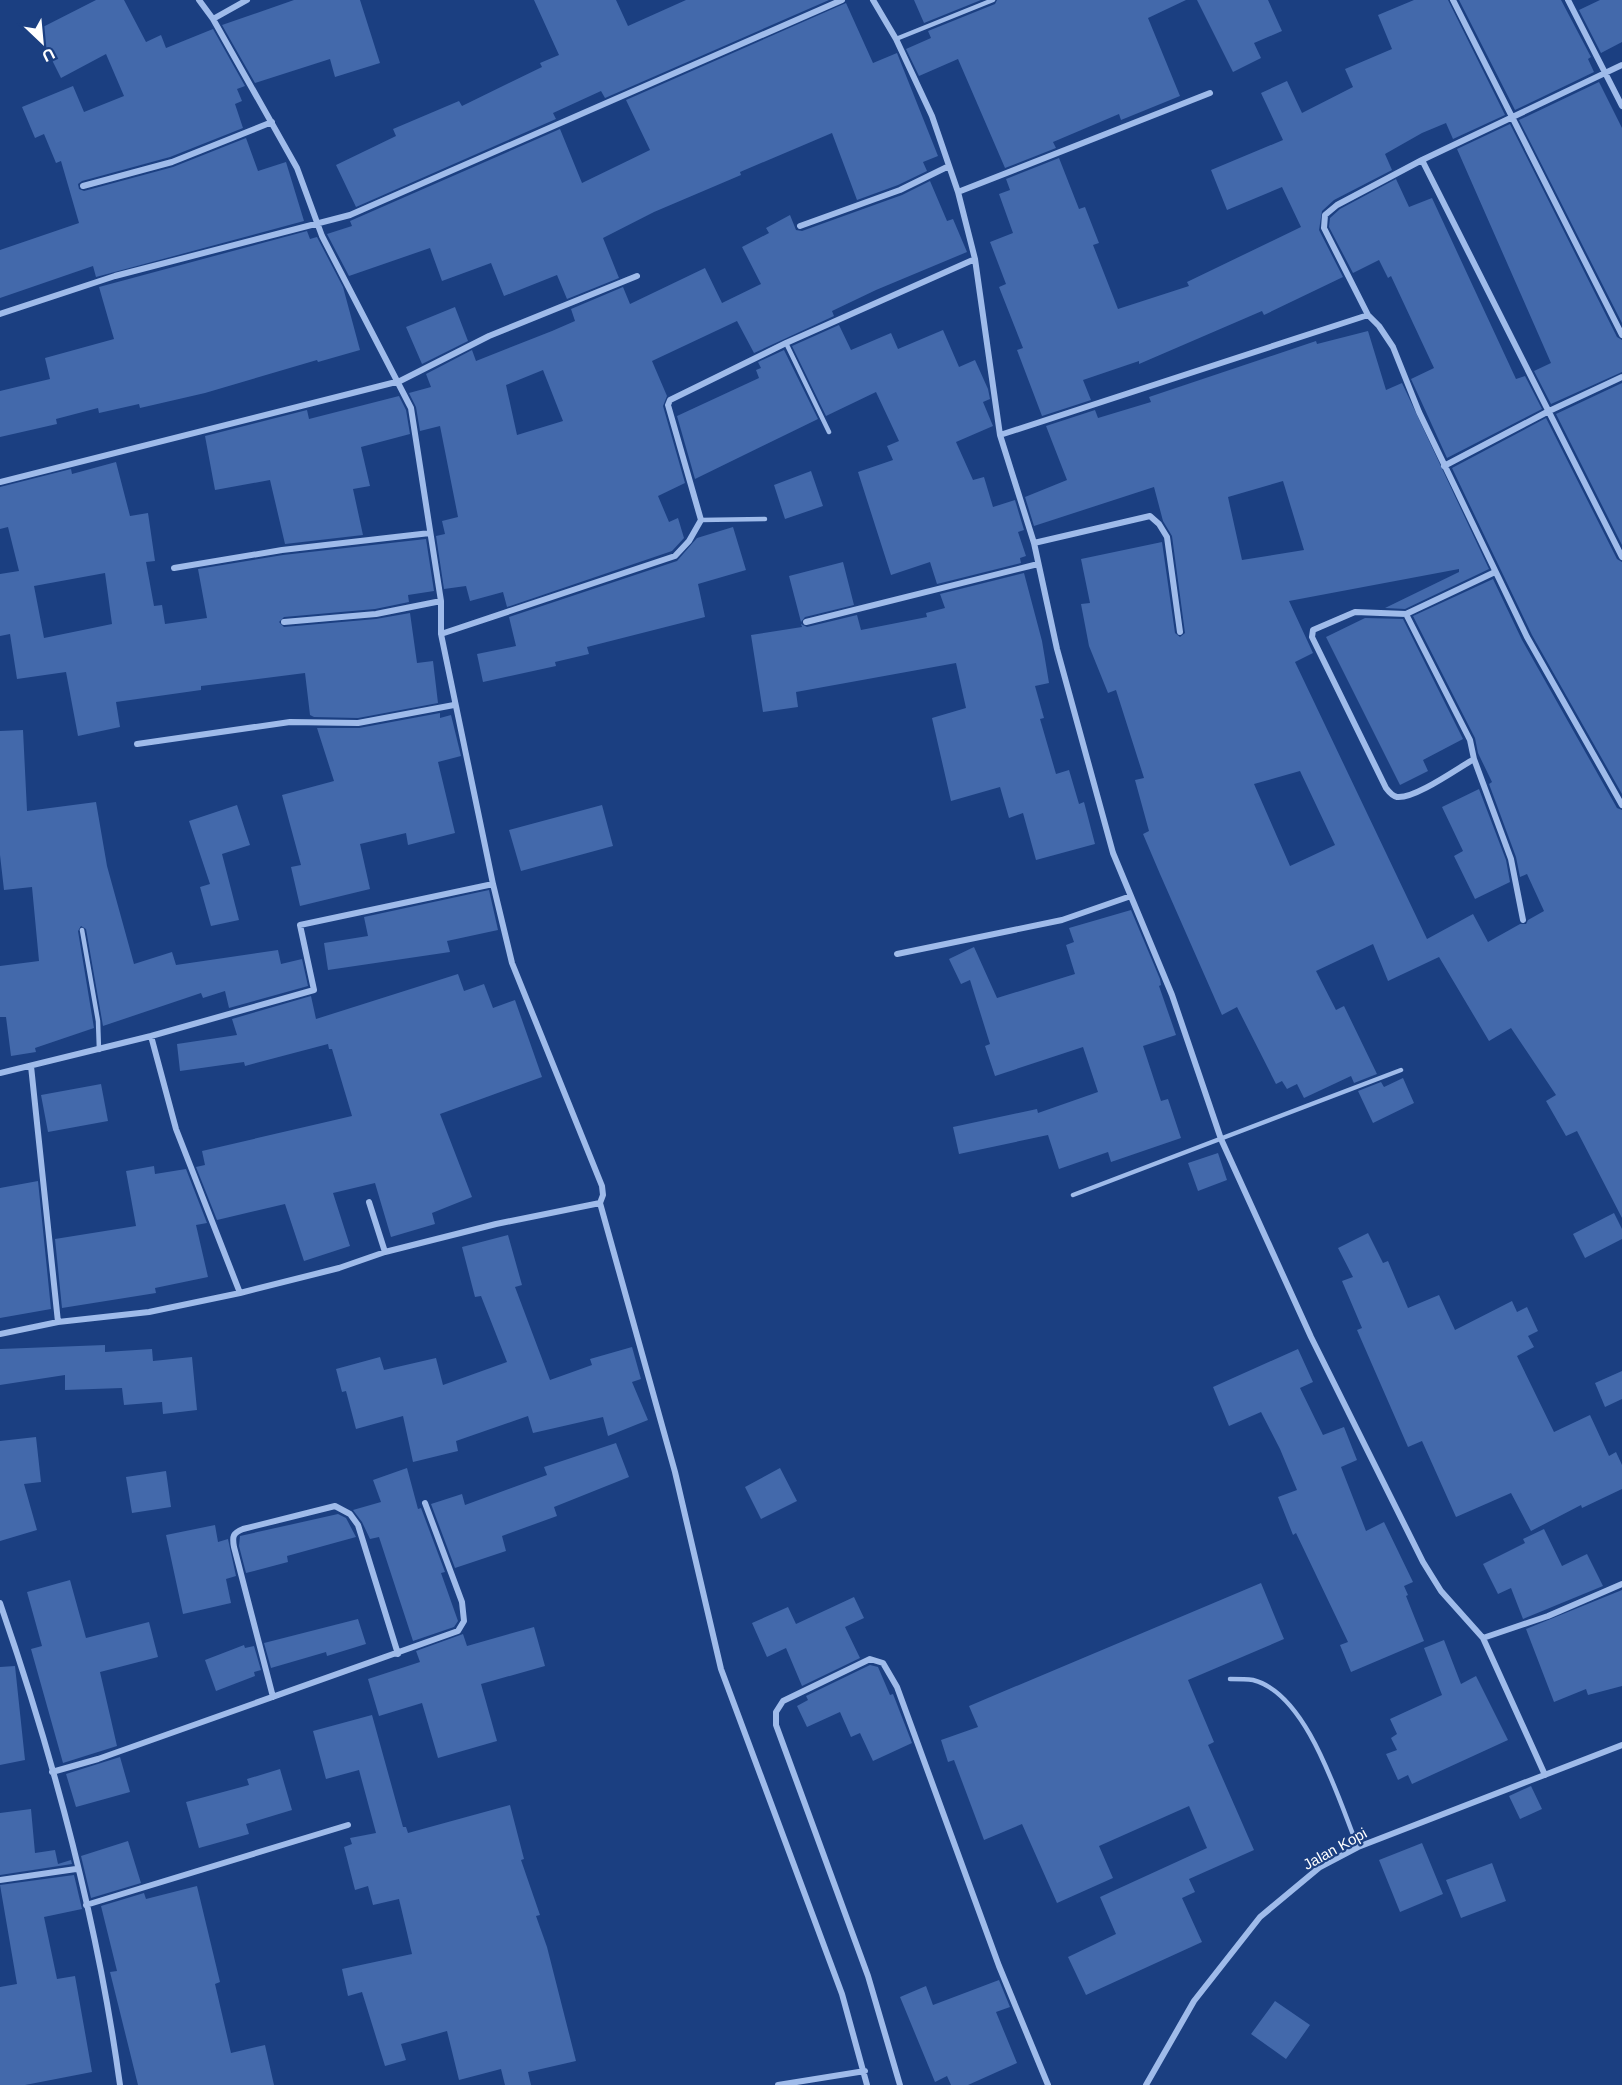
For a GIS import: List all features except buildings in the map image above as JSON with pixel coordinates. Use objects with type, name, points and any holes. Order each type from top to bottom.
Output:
[{"type":"street","points":[[199,0],[213,19],[297,168],[322,236],[362,316],[400,381],[411,408],[441,601],[441,634],[454,705],[512,963],[602,1186],[603,1196],[600,1203],[675,1472],[721,1670],[842,1994],[867,2085]]},
{"type":"street","points":[[213,19],[247,0]]},
{"type":"street","points":[[0,314],[115,276],[350,215],[419,187],[842,0]]},
{"type":"street","points":[[873,0],[896,39],[932,116],[958,192],[975,258],[1000,435],[1034,543],[1057,649],[1113,853],[1172,995],[1221,1139],[1311,1337],[1423,1562],[1441,1591],[1483,1638],[1545,1775]]},
{"type":"street","points":[[1453,0],[1514,116],[1622,335]]},
{"type":"street","points":[[1568,0],[1622,106]]},
{"type":"street","points":[[1622,65],[1422,160],[1337,205],[1325,215],[1324,228],[1368,315],[1394,347],[1419,412],[1527,637],[1622,805]]},
{"type":"street","points":[[958,192],[1210,93]]},
{"type":"street","points":[[83,186],[172,162],[272,122]]},
{"type":"street","points":[[1422,160],[1622,557]]},
{"type":"street","points":[[800,226],[900,190],[949,166]]},
{"type":"street","points":[[441,634],[675,556],[689,541],[701,520],[668,405],[670,400],[786,343],[975,258]]},
{"type":"street","points":[[0,482],[400,381],[489,336],[637,276]]},
{"type":"street","points":[[1000,435],[1368,315]]},
{"type":"street","points":[[1444,466],[1547,412],[1622,377]]},
{"type":"street","points":[[1034,543],[1150,516],[1159,524],[1167,537],[1180,633]]},
{"type":"street","points":[[174,568],[282,550],[430,532]]},
{"type":"street","points":[[806,622],[1038,564]]},
{"type":"street","points":[[1474,759],[1422,789],[1400,797],[1392,795],[1386,788],[1312,637],[1313,630],[1318,626],[1355,612],[1406,614],[1495,572]]},
{"type":"street","points":[[284,622],[376,614],[441,601]]},
{"type":"street","points":[[1406,614],[1470,740],[1474,759],[1511,859],[1523,920]]},
{"type":"street","points":[[137,744],[290,722],[358,723],[454,705]]},
{"type":"street","points":[[0,1073],[99,1050],[314,990],[300,925],[493,884]]},
{"type":"street","points":[[897,954],[1062,920],[1131,896]]},
{"type":"street","points":[[151,1036],[176,1129],[240,1293]]},
{"type":"street","points":[[31,1066],[58,1322]]},
{"type":"street","points":[[369,1202],[385,1252]]},
{"type":"street","points":[[0,1334],[58,1322],[149,1312],[240,1293],[339,1268],[385,1252],[496,1224],[600,1203]]},
{"type":"street","points":[[52,1772],[98,1759],[458,1631],[464,1622],[462,1602],[424,1503]]},
{"type":"street","points":[[273,1697],[232,1538],[235,1532],[243,1529],[336,1506],[350,1514],[358,1525],[398,1654]]},
{"type":"street","points":[[1483,1638],[1548,1616],[1622,1584]]},
{"type":"street","points":[[0,1603],[52,1772],[86,1905],[110,2016],[120,2085]]},
{"type":"street","points":[[900,2085],[868,1976],[776,1725],[776,1712],[783,1701],[870,1659],[883,1663],[897,1687],[999,1966],[1048,2085]]},
{"type":"street","name":"Jalan Kopi","points":[[1146,2085],[1194,2001],[1260,1917],[1320,1867],[1358,1847],[1622,1745]]},
{"type":"street","points":[[86,1905],[348,1825]]},
{"type":"street","points":[[0,1880],[76,1869]]},
{"type":"street","points":[[778,2085],[865,2071]]},
{"type":"lane","points":[[896,39],[993,0]]},
{"type":"lane","points":[[786,343],[829,432]]},
{"type":"lane","points":[[701,520],[765,519]]},
{"type":"lane","points":[[82,930],[98,1021],[99,1050]]},
{"type":"lane","points":[[1073,1195],[1401,1070]]},
{"type":"lane","points":[[1230,1679],[1252,1680],[1270,1688],[1281,1696],[1305,1724],[1358,1847]]}]
